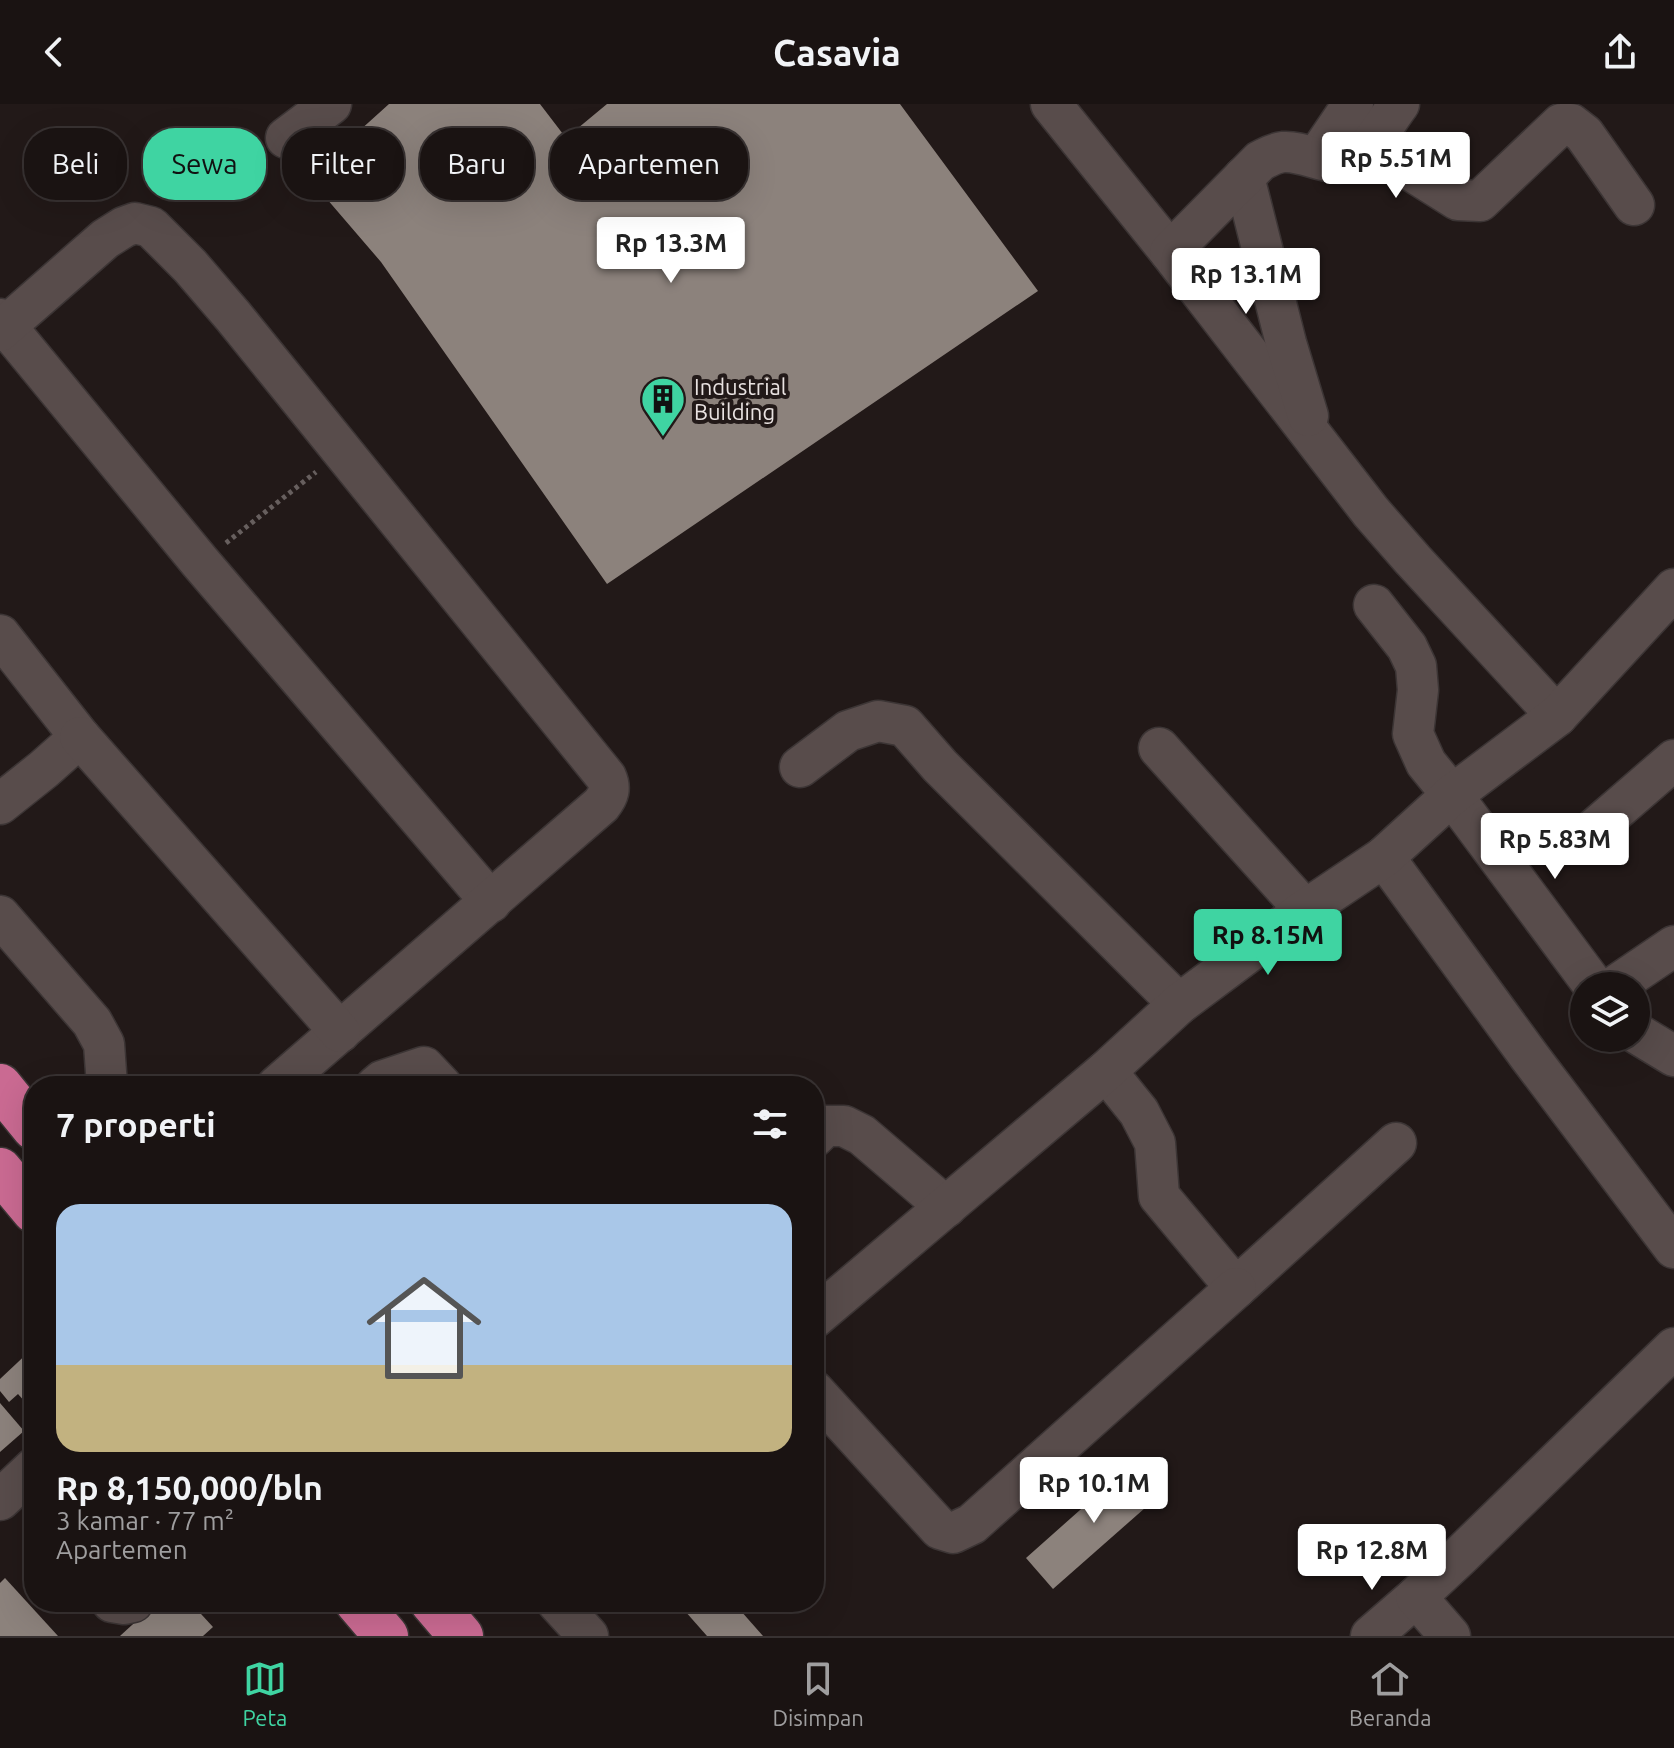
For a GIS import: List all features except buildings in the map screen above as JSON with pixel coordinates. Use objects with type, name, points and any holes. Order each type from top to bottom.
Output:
[{"type":"highway","points":[[0,1086],[24,1116]]},
{"type":"highway","points":[[0,1170],[24,1199]]},
{"type":"highway","points":[[366,1612],[386,1636]]},
{"type":"street","points":[[299,128],[331,104]]},
{"type":"street","points":[[1051,104],[1382,524],[1557,716]]},
{"type":"street","points":[[1317,157],[1353,104]]},
{"type":"street","points":[[1170,252],[1260,161],[1286,152],[1342,164],[1356,158],[1399,104]]},
{"type":"street","points":[[1369,144],[1458,200],[1480,201],[1561,124],[1571,124],[1584,134],[1634,205]]},
{"type":"street","points":[[1244,177],[1286,343],[1315,437]]},
{"type":"street","points":[[289,1076],[491,902],[601,805],[610,787],[606,777],[190,266],[151,227],[135,223],[124,227],[105,239],[2,325],[491,902]]},
{"type":"street","points":[[824,1310],[1106,1071],[1179,1004],[1305,910],[1384,857],[1452,795],[1557,716],[1674,589]]},
{"type":"street","points":[[1374,605],[1407,647],[1416,666],[1418,690],[1413,734],[1426,763],[1584,972]]},
{"type":"street","points":[[0,635],[80,737],[340,1032]]},
{"type":"street","points":[[800,767],[848,731],[878,721],[905,726],[940,766],[1179,1004]]},
{"type":"street","points":[[0,804],[80,737]]},
{"type":"street","points":[[1159,748],[1305,910]]},
{"type":"street","points":[[1584,838],[1674,760]]},
{"type":"street","points":[[1384,857],[1674,1248]]},
{"type":"street","points":[[0,916],[92,1022],[104,1044],[106,1076]]},
{"type":"street","points":[[1636,972],[1674,946]]},
{"type":"street","points":[[1650,1041],[1674,1056]]},
{"type":"street","points":[[397,1076],[424,1067],[433,1076]]},
{"type":"street","points":[[1106,1071],[1139,1112],[1155,1143],[1159,1196],[1236,1288]]},
{"type":"street","points":[[824,1127],[844,1126],[862,1135],[946,1207]]},
{"type":"street","points":[[824,1402],[940,1529],[953,1533],[972,1524],[1396,1143]]},
{"type":"street","points":[[1371,1636],[1460,1556],[1674,1348]]},
{"type":"street","points":[[0,1500],[24,1477]]},
{"type":"street","points":[[1416,1597],[1450,1636]]},
{"type":"street","points":[[566,1612],[588,1636]]},
{"type":"path","points":[[200,562],[342,452]]},
{"type":"place","name":"Industrial Building","points":[[663,438]]}]
